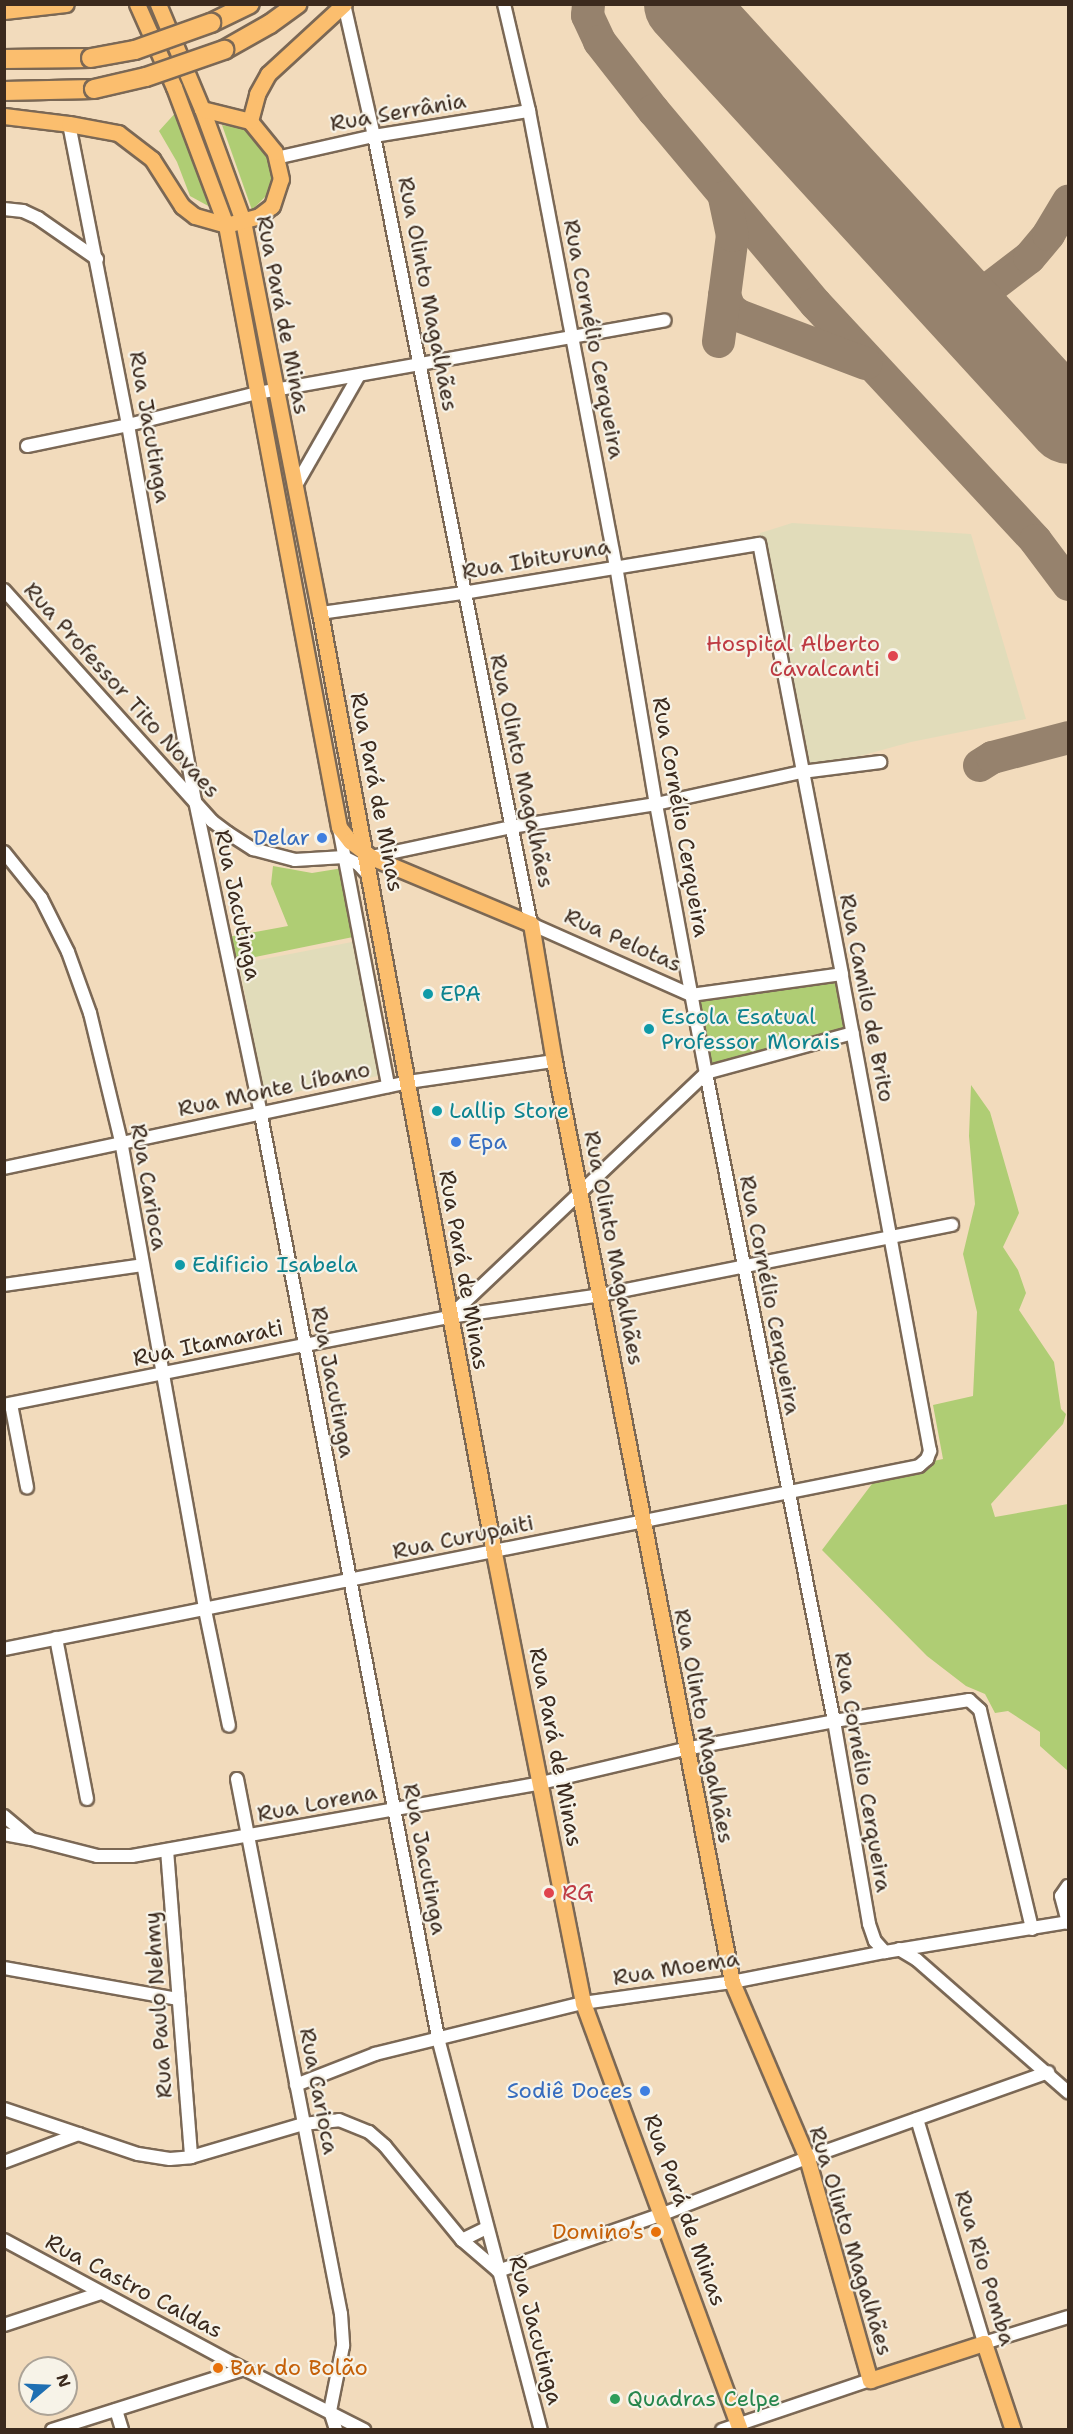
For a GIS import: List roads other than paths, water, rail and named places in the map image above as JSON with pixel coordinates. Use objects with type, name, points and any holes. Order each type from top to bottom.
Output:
[{"type":"highway","points":[[4,59],[91,58],[135,50],[211,23],[249,4]]},
{"type":"highway","points":[[4,91],[94,89],[146,77],[224,50],[270,24],[298,4]]},
{"type":"main road","points":[[4,11],[66,4]]},
{"type":"main road","name":"Rua Pará de Minas","points":[[137,4],[174,87],[226,225],[339,827]]},
{"type":"main road","name":"Rua Pará de Minas","points":[[158,4],[202,108],[243,221],[368,855],[370,877],[449,1317],[494,1553],[584,2003],[739,2427]]},
{"type":"main road","points":[[167,26],[169,4]]},
{"type":"main road","points":[[250,122],[257,94],[268,74],[344,4]]},
{"type":"main road","points":[[4,116],[69,123],[118,134],[152,159],[182,206],[195,216],[226,225],[259,216],[272,206],[281,179],[275,152],[250,122],[202,108]]},
{"type":"main road","name":"Rua Pelotas","points":[[339,827],[350,841],[368,855],[531,924]]},
{"type":"main road","name":"Rua Olinto Magalhães","points":[[531,924],[554,1061],[732,1982],[807,2158],[832,2239],[857,2343],[870,2380]]},
{"type":"main road","points":[[870,2380],[984,2343]]},
{"type":"main road","name":"Rua Rio Pomba","points":[[984,2343],[1013,2430]]},
{"type":"street","name":"Rua Olinto Magalhães","points":[[344,4],[374,136],[463,593],[531,924]]},
{"type":"street","name":"Rua Cornélio Cerqueira","points":[[504,4],[529,111],[573,338],[616,566],[691,995],[787,1493],[834,1721],[869,1924],[875,1941],[885,1952]]},
{"type":"street","name":"Rua Serrânia","points":[[276,158],[374,136],[529,111]]},
{"type":"street","name":"Rua Jacutinga","points":[[69,123],[128,425],[195,801],[261,1115],[438,2038],[541,2430]]},
{"type":"street","points":[[4,209],[23,211],[38,218],[97,259]]},
{"type":"street","points":[[27,446],[128,425],[257,393],[358,377],[665,320]]},
{"type":"street","points":[[295,487],[358,377]]},
{"type":"street","name":"Rua Ibituruna","points":[[320,613],[463,593],[759,544]]},
{"type":"street","name":"Rua Camilo de Brito","points":[[759,544],[891,1237],[928,1440],[927,1459]]},
{"type":"street","name":"Rua Professor Tito Novaes","points":[[4,590],[212,821],[253,849],[295,860],[344,857]]},
{"type":"street","points":[[368,855],[510,827],[656,804],[802,772],[880,762]]},
{"type":"street","name":"Rua Pará de Minas","points":[[339,827],[388,1086]]},
{"type":"street","name":"Rua Carioca","points":[[4,852],[41,898],[68,952],[90,1013],[121,1142],[205,1610],[229,1726]]},
{"type":"street","points":[[344,857],[358,864],[370,877]]},
{"type":"street","name":"Rua Pelotas","points":[[531,924],[691,995],[842,974]]},
{"type":"street","points":[[449,1317],[706,1073],[853,1033]]},
{"type":"street","name":"Rua Monte Líbano","points":[[4,1168],[408,1082],[554,1061]]},
{"type":"street","name":"Rua Itamarati","points":[[8,1404],[449,1317],[601,1295],[952,1225]]},
{"type":"street","points":[[4,1285],[142,1266]]},
{"type":"street","points":[[8,1404],[27,1487]]},
{"type":"street","name":"Rua Curupaiti","points":[[4,1649],[494,1553],[919,1466],[927,1459]]},
{"type":"street","points":[[56,1638],[87,1799]]},
{"type":"street","name":"Rua Lorena","points":[[4,1816],[31,1839],[97,1856],[132,1856],[541,1784],[686,1749],[963,1699],[974,1702],[980,1710],[1032,1929]]},
{"type":"street","name":"Rua Carioca","points":[[237,1779],[341,2314],[343,2346],[330,2411]]},
{"type":"street","points":[[4,1834],[31,1839]]},
{"type":"street","name":"Rua Paulo Nehmy","points":[[167,1850],[191,2157]]},
{"type":"street","points":[[1068,1886],[1061,1896],[1068,1922]]},
{"type":"street","name":"Rua Moema","points":[[296,2085],[375,2054],[584,2003],[732,1982],[898,1949],[1068,1922]]},
{"type":"street","points":[[898,1949],[917,1960],[1048,2072],[1068,2092]]},
{"type":"street","points":[[4,1968],[178,1999]]},
{"type":"street","points":[[4,2109],[154,2158],[191,2157],[303,2124],[339,2120],[369,2132],[385,2146],[462,2240],[498,2271],[663,2214],[807,2158],[1048,2072]]},
{"type":"street","name":"Rua Rio Pomba","points":[[917,2119],[984,2343]]},
{"type":"street","points":[[4,2162],[79,2134]]},
{"type":"street","points":[[462,2240],[487,2228]]},
{"type":"street","name":"Rua Castro Caldas","points":[[4,2240],[244,2369],[364,2430]]},
{"type":"street","points":[[4,2325],[101,2293]]},
{"type":"street","points":[[984,2343],[1068,2318]]},
{"type":"street","points":[[52,2430],[244,2369]]},
{"type":"street","points":[[722,2430],[739,2427],[870,2380]]},
{"type":"street","points":[[116,2410],[122,2430]]},
{"type":"street","points":[[330,2411],[336,2430]]},
{"type":"place","name":"Hospital Alberto Cavalcanti","points":[[893,656]]},
{"type":"place","name":"Delar","points":[[322,838]]},
{"type":"place","name":"EPA","points":[[428,994]]},
{"type":"place","name":"Escola Esatual Professor Morais","points":[[649,1029]]},
{"type":"place","name":"Lallip Store","points":[[437,1111]]},
{"type":"place","name":"Epa","points":[[456,1142]]},
{"type":"place","name":"Edificio Isabela","points":[[180,1265]]},
{"type":"place","name":"RG","points":[[549,1893]]},
{"type":"place","name":"Sodiê Doces","points":[[645,2091]]},
{"type":"place","name":"Domino’s","points":[[656,2232]]},
{"type":"place","name":"Bar do Bolão","points":[[218,2368]]},
{"type":"place","name":"Quadras Celpe","points":[[615,2399]]}]
